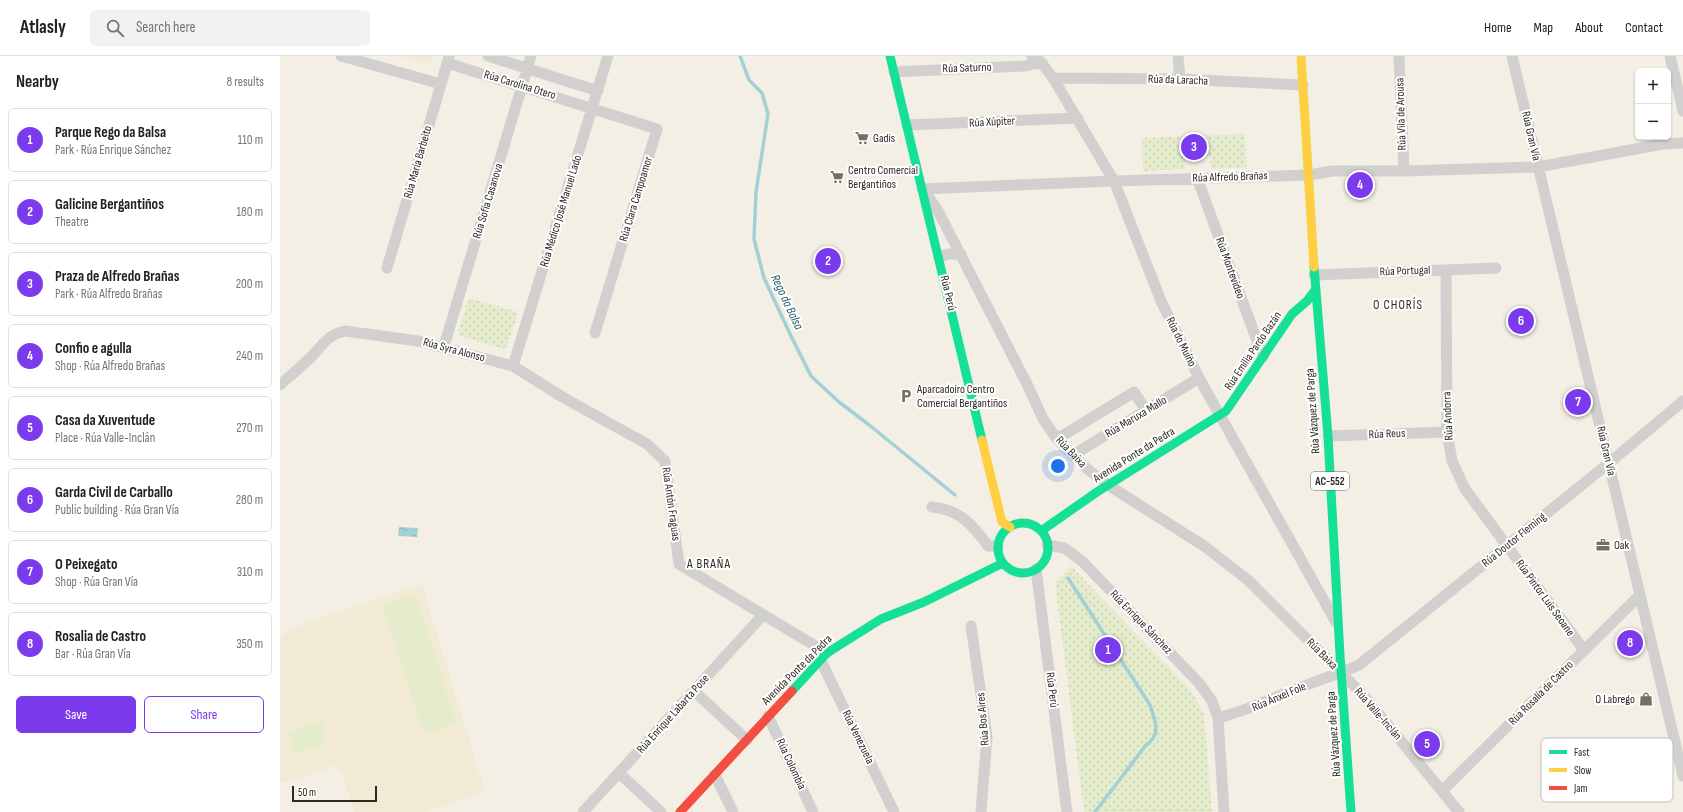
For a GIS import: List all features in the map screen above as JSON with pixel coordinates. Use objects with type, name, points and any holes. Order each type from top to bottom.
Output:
[{"type":"main road","name":"Rúa Perú","points":[[890,56],[1002,522],[1010,526]]},
{"type":"main road","name":"Rúa Vázquez de Parga","points":[[1301,56],[1312,248],[1328,436],[1338,627],[1351,812]]},
{"type":"main road","points":[[1312,248],[1306,260],[1306,301],[1317,309]]},
{"type":"main road","name":"Rúa Emilia Pardo Bazán","points":[[1220,415],[1231,406],[1292,314],[1316,289]]},
{"type":"main road","name":"Avenida Ponte da Pedra","points":[[1041,531],[1108,485],[1220,415]]},
{"type":"main road","name":"Avenida Ponte da Pedra","points":[[1047,542],[1062,516]]},
{"type":"main road","points":[[1023,523],[1029,524],[1041,531],[1047,542],[1045,558],[1036,569],[1022,573],[1008,568],[1003,563],[998,552],[998,546],[1000,538],[1010,526],[1023,523]]},
{"type":"main road","name":"Avenida Ponte da Pedra","points":[[680,812],[824,657],[852,636],[881,619],[924,602],[1003,563]]},
{"type":"street","points":[[341,56],[441,84]]},
{"type":"street","name":"Rúa Carolina Otero","points":[[488,56],[598,90]]},
{"type":"street","name":"Rúa Sofía Casanova","points":[[444,346],[531,56]]},
{"type":"street","name":"Rúa Médico José Manuel Lado","points":[[513,366],[594,108],[608,56]]},
{"type":"street","points":[[1178,56],[1180,79]]},
{"type":"street","name":"Rúa Vila de Arousa","points":[[1399,56],[1404,171]]},
{"type":"street","name":"Rúa Gran Vía","points":[[1512,56],[1683,776]]},
{"type":"street","points":[[1670,56],[1683,111]]},
{"type":"street","name":"Rúa Saturno","points":[[894,72],[1024,66],[1038,58]]},
{"type":"street","name":"Rúa do Muíño","points":[[1038,58],[1053,78],[1078,118],[1114,181],[1161,301],[1199,378],[1338,627]]},
{"type":"street","name":"Rúa María Barbeito","points":[[387,268],[448,59]]},
{"type":"street","name":"Rúa Carolina Otero","points":[[448,59],[522,86],[594,108]]},
{"type":"street","name":"Rúa da Laracha","points":[[1053,78],[1180,79],[1303,85]]},
{"type":"street","name":"Rúa Clara Campoamor","points":[[594,108],[657,129],[595,333]]},
{"type":"street","name":"Rúa Xúpiter","points":[[907,126],[1078,118]]},
{"type":"street","points":[[1683,142],[1683,147]]},
{"type":"street","name":"Rúa Alfredo Brañas","points":[[922,189],[1309,175],[1332,171],[1404,171],[1538,167],[1663,144],[1683,142]]},
{"type":"street","name":"Rúa Montevideo","points":[[1197,178],[1263,357]]},
{"type":"street","name":"Rúa Baixa","points":[[922,189],[937,209],[1043,418],[1057,438],[1085,467],[1108,485],[1204,546],[1248,580],[1341,674]]},
{"type":"street","points":[[939,257],[948,254],[960,254]]},
{"type":"street","name":"Rúa Portugal","points":[[1314,275],[1496,268]]},
{"type":"street","name":"Rúa Andorra","points":[[1446,270],[1447,432],[1452,461],[1465,489],[1507,546]]},
{"type":"street","name":"Rúa Syra Alonso","points":[[280,385],[311,357],[325,340],[335,334],[345,331],[444,346],[513,366],[564,398]]},
{"type":"street","name":"Rúa Maruxa Mallo","points":[[1073,455],[1199,378]]},
{"type":"street","points":[[1057,438],[1134,392],[1146,410]]},
{"type":"street","name":"Rúa Antón Fraguas","points":[[564,398],[647,444],[664,461],[679,564],[763,615],[824,657]]},
{"type":"street","name":"Rúa Doutor Fleming","points":[[1341,674],[1359,665],[1609,463],[1683,401]]},
{"type":"street","name":"Rúa Reus","points":[[1328,436],[1447,432]]},
{"type":"street","points":[[932,507],[944,508],[955,513],[971,524],[988,546],[998,546]]},
{"type":"street","name":"Rúa Enrique Sánchez","points":[[1047,542],[1064,548],[1082,561],[1199,683],[1212,701],[1218,718],[1224,812]]},
{"type":"street","name":"Rúa Pintor Luis Seoane","points":[[1507,546],[1584,650]]},
{"type":"street","name":"Rúa Perú","points":[[1036,569],[1068,812]]},
{"type":"street","name":"Rúa Rosalía de Castro","points":[[1442,791],[1640,596]]},
{"type":"street","name":"Rúa Enrique Labarta Pose","points":[[583,812],[763,615]]},
{"type":"street","name":"Rúa Bos Aires","points":[[971,626],[987,737],[981,812]]},
{"type":"street","name":"Rúa Venezuela","points":[[824,657],[894,812]]},
{"type":"street","name":"Rúa Ánxel Fole","points":[[1218,718],[1243,712],[1307,685],[1341,674]]},
{"type":"street","name":"Rúa Valle-Inclán","points":[[1341,674],[1365,698],[1459,812]]},
{"type":"street","points":[[694,690],[747,740]]},
{"type":"street","name":"Rúa Colombia","points":[[768,716],[813,812]]},
{"type":"street","points":[[619,773],[661,812]]},
{"type":"street","points":[[715,775],[733,812]]},
{"type":"shaded area","points":[[400,56],[433,56],[431,61],[426,64]]},
{"type":"shaded area","points":[[422,584],[485,792],[426,812],[355,812],[340,769],[337,770],[336,765],[286,783],[280,782],[280,637],[303,624]]},
{"type":"green space","points":[[1245,134],[1246,167],[1211,169],[1210,156],[1185,157],[1185,169],[1143,171],[1142,138]]},
{"type":"green space","points":[[469,298],[518,312],[507,346],[504,349],[459,336],[458,332]]},
{"type":"green space","points":[[1071,566],[1191,691],[1204,714],[1212,812],[1084,812],[1055,583]]},
{"type":"green space","points":[[415,595],[457,724],[424,735],[382,605]]},
{"type":"green space","points":[[321,722],[327,742],[295,753],[288,733]]},
{"type":"water","points":[[399,527],[418,528],[417,537],[398,536]]},
{"type":"waterway","name":"Rego da Balsa","points":[[740,56],[749,80],[762,93],[768,114],[756,192],[754,239],[764,278],[791,336],[811,376],[839,402],[955,495]]},
{"type":"waterway","name":"Rego da Balsa","points":[[1068,578],[1150,705],[1156,727],[1156,732],[1151,741],[1146,745],[1095,812]]},
{"type":"traffic: fast","points":[[890,56],[982,440]]},
{"type":"traffic: fast","points":[[1314,267],[1328,436],[1340,655],[1351,812]]},
{"type":"traffic: fast","points":[[1041,531],[1097,492],[1226,411],[1292,314],[1307,301],[1316,289]]},
{"type":"traffic: fast","points":[[1023,523],[1037,527],[1044,534],[1048,548],[1044,562],[1037,569],[1023,573],[1009,569],[1002,562],[998,548],[1002,534],[1009,527],[1023,523]]},
{"type":"traffic: fast","points":[[792,691],[827,653],[881,619],[924,602],[1003,563]]},
{"type":"traffic: slow","points":[[1301,56],[1314,267]]},
{"type":"traffic: slow","points":[[982,440],[1002,522],[1010,527]]},
{"type":"traffic: jam","points":[[680,812],[792,691]]},
{"type":"place","name":"Gadis","points":[[862,138]]},
{"type":"place","name":"Praza de Alfredo Brañas","points":[[1194,147]]},
{"type":"place","name":"Centro Comercial Bergantiños","points":[[837,177]]},
{"type":"place","name":"Confio e agulla","points":[[1360,185]]},
{"type":"place","name":"Galicine Bergantiños","points":[[828,261]]},
{"type":"place","name":"Garda Civil de Carballo","points":[[1521,321]]},
{"type":"place","name":"Aparcadoiro Centro Comercial Bergantiños","points":[[906,396]]},
{"type":"place","name":"O Peixegato","points":[[1578,402]]},
{"type":"place","name":"Oak","points":[[1603,545]]},
{"type":"place","name":"Rosalia de Castro","points":[[1630,643]]},
{"type":"place","name":"Parque Rego da Balsa","points":[[1108,650]]},
{"type":"place","name":"O Labrego","points":[[1646,699]]},
{"type":"place","name":"Casa da Xuventude","points":[[1427,744]]},
{"type":"district","name":"O CHORÍS","points":[[1398,305]]},
{"type":"district","name":"A BRAÑA","points":[[709,564]]}]
